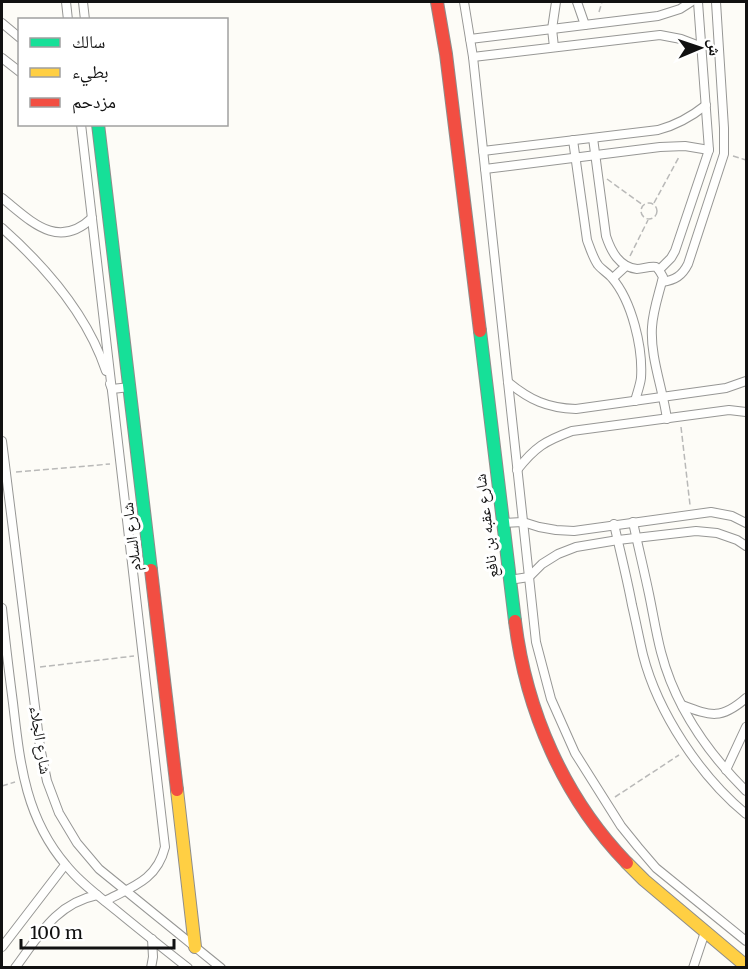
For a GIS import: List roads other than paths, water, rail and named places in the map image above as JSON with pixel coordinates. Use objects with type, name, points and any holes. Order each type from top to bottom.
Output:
[{"type":"street","points":[[66,2],[68,18]]},
{"type":"street","points":[[83,2],[85,18]]},
{"type":"street","name":"شارع عقبه بن نافع","points":[[437,2],[446,54],[516,632],[525,678],[539,724],[559,767],[583,808],[611,846],[644,880],[747,966]]},
{"type":"street","points":[[464,2],[473,57],[536,642],[551,699],[575,753],[627,833],[656,868],[747,941]]},
{"type":"street","points":[[554,47],[552,29],[556,2]]},
{"type":"street","points":[[577,2],[585,25]]},
{"type":"street","points":[[470,39],[658,16],[680,9],[691,2]]},
{"type":"street","points":[[659,270],[675,251],[709,150],[698,2]]},
{"type":"street","points":[[662,282],[678,278],[688,264],[724,154],[716,2]]},
{"type":"street","points":[[2,23],[18,36]]},
{"type":"street","points":[[473,57],[660,34],[702,46]]},
{"type":"street","points":[[2,58],[18,70]]},
{"type":"street","points":[[483,151],[658,130],[692,117],[706,105]]},
{"type":"street","name":"شارع السلام","points":[[15,968],[60,912],[74,903],[125,891],[149,877],[157,868],[165,847],[81,126]]},
{"type":"street","name":"شارع السلام","points":[[98,126],[195,947]]},
{"type":"street","points":[[593,138],[606,236],[610,247],[617,259],[626,266],[636,269],[652,267],[659,270],[663,277],[654,311],[652,341],[667,419]]},
{"type":"street","points":[[573,140],[589,246],[598,264],[613,278],[630,309],[636,329],[641,360],[641,381],[635,401]]},
{"type":"street","points":[[485,169],[660,147],[685,146],[709,150]]},
{"type":"street","points":[[2,198],[36,225],[52,232],[69,232],[78,229],[92,218]]},
{"type":"street","points":[[2,228],[28,251],[70,301],[102,358],[112,389],[130,387]]},
{"type":"street","points":[[613,278],[626,266]]},
{"type":"street","points":[[508,382],[525,396],[546,405],[576,409],[726,388],[747,381]]},
{"type":"street","points":[[517,471],[531,453],[550,439],[572,431],[729,410],[747,412]]},
{"type":"street","name":"شارع الجلاء","points":[[2,441],[40,747],[47,781],[59,813],[76,843],[99,869],[221,968]]},
{"type":"street","points":[[502,523],[523,522],[539,527],[574,531],[711,512],[732,516],[747,523]]},
{"type":"street","points":[[633,522],[661,652],[670,678],[682,705],[704,742],[726,770],[747,791]]},
{"type":"street","points":[[614,524],[643,656],[669,720],[709,777],[732,802],[747,814]]},
{"type":"street","points":[[509,580],[529,577],[542,564],[576,547],[618,540],[696,531],[717,533],[747,546]]},
{"type":"street","name":"شارع الجلاء","points":[[2,608],[23,780],[40,826],[65,865],[101,898],[188,968]]},
{"type":"street","points":[[682,705],[715,715],[732,710],[747,698]]},
{"type":"street","points":[[726,770],[747,727]]},
{"type":"street","points":[[2,947],[65,865]]},
{"type":"street","points":[[693,968],[705,932]]},
{"type":"street","points":[[2,934],[12,934]]},
{"type":"street","points":[[151,968],[152,939]]}]
